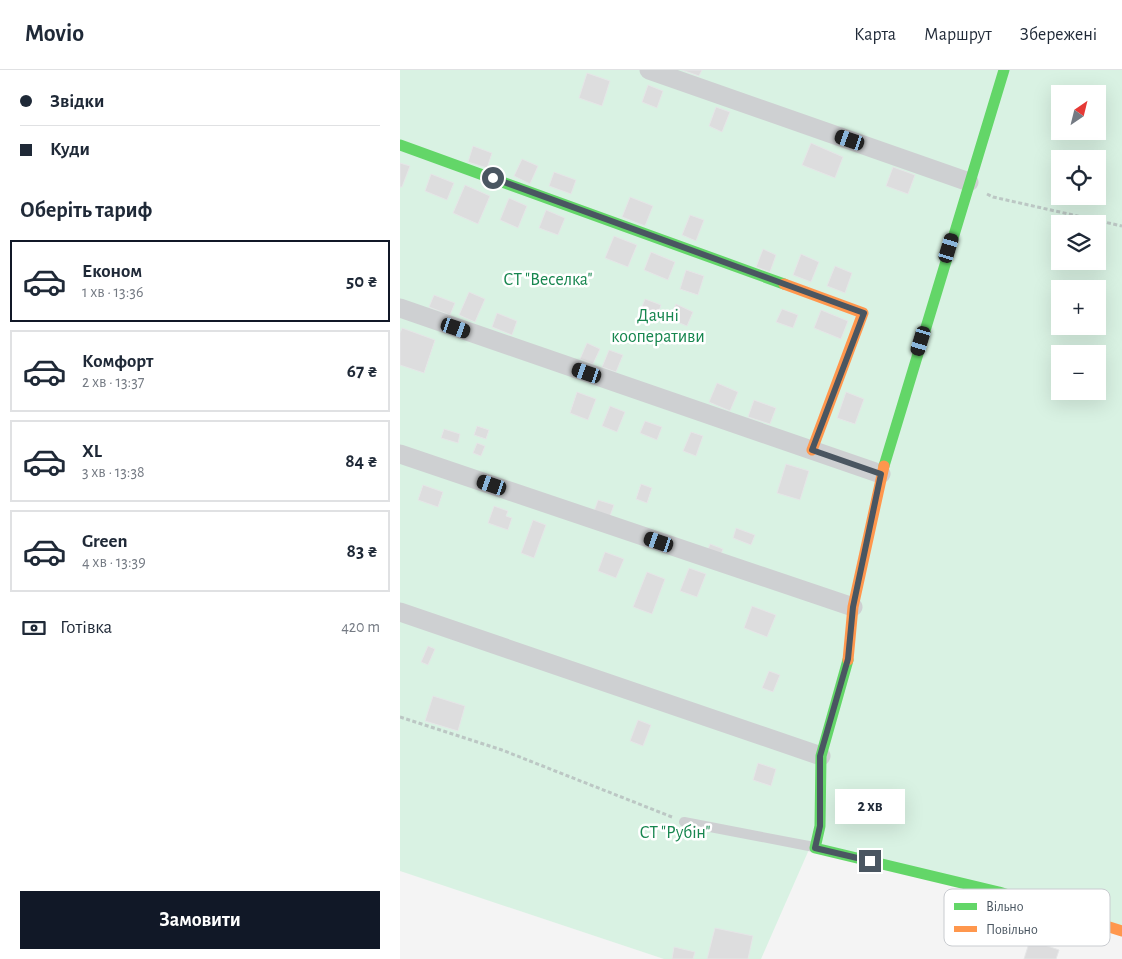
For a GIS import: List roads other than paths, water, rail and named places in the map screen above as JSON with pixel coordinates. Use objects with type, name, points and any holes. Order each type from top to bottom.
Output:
[{"type":"street","points":[[649,70],[969,182]]},
{"type":"street","points":[[986,889],[815,848],[820,826],[820,756],[848,659],[853,607],[881,474],[1004,70]]},
{"type":"street","points":[[400,145],[864,313],[812,450]]},
{"type":"street","points":[[400,308],[881,474]]},
{"type":"street","points":[[400,454],[853,607]]},
{"type":"street","points":[[400,612],[820,756]]},
{"type":"street","points":[[1110,928],[1122,932]]},
{"type":"lane","points":[[684,822],[815,848]]},
{"type":"park label","name":"СТ \"Веселка\"","points":[[548,280]]},
{"type":"park label","name":"Дачні кооперативи","points":[[658,326]]},
{"type":"park label","name":"СТ \"Рубін\"","points":[[675,833]]}]
